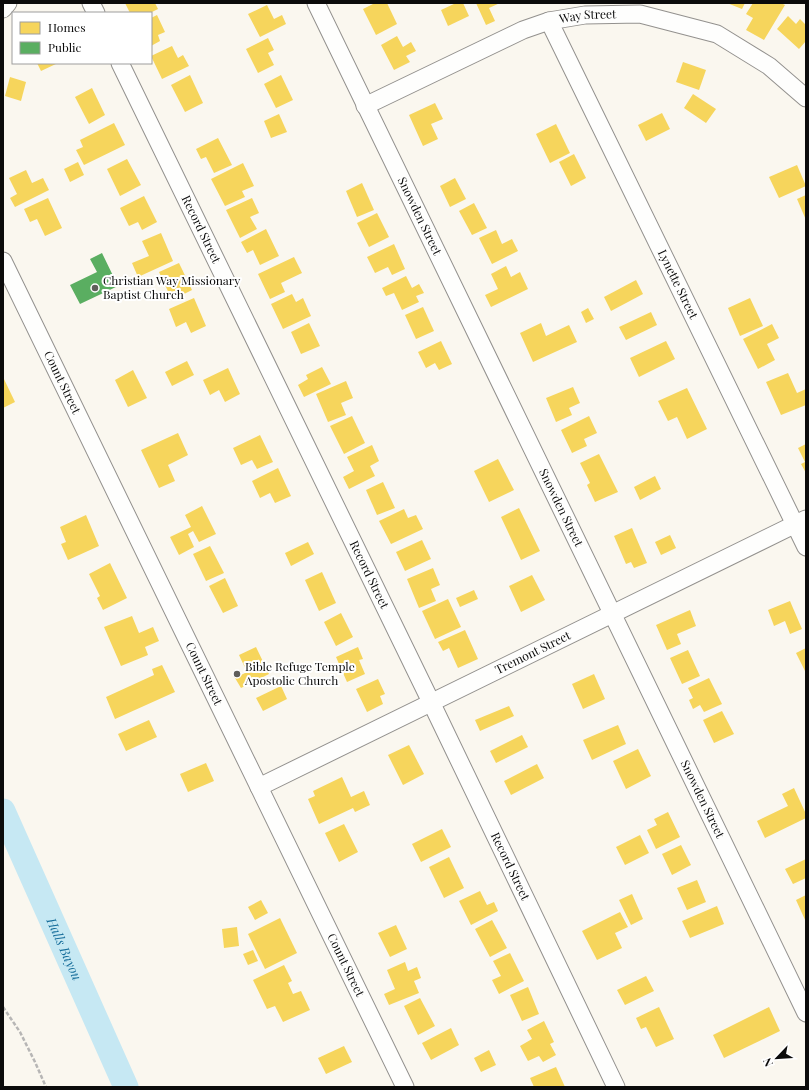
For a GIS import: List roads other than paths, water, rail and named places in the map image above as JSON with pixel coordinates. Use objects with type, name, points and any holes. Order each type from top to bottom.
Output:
[{"type":"street","points":[[3,8],[8,3]]},
{"type":"street","points":[[91,3],[96,12]]},
{"type":"street","name":"Snowden Street","points":[[316,3],[806,1013]]},
{"type":"street","name":"Way Street","points":[[365,106],[522,30],[549,21],[585,15],[640,14],[717,34],[769,66],[806,98]]},
{"type":"street","name":"Lynette Street","points":[[549,21],[801,521],[806,547]]},
{"type":"street","name":"Record Street","points":[[120,64],[431,702],[616,1087]]},
{"type":"street","name":"Count Street","points":[[3,261],[405,1087]]},
{"type":"street","name":"Tremont Street","points":[[259,787],[801,521]]},
{"type":"waterway","name":"Halls Bayou","points":[[3,811],[126,1087]]},
{"type":"place","name":"Christian Way Missionary Baptist Church","points":[[95,288]]},
{"type":"place","name":"Bible Refuge Temple Apostolic Church","points":[[237,674]]}]
